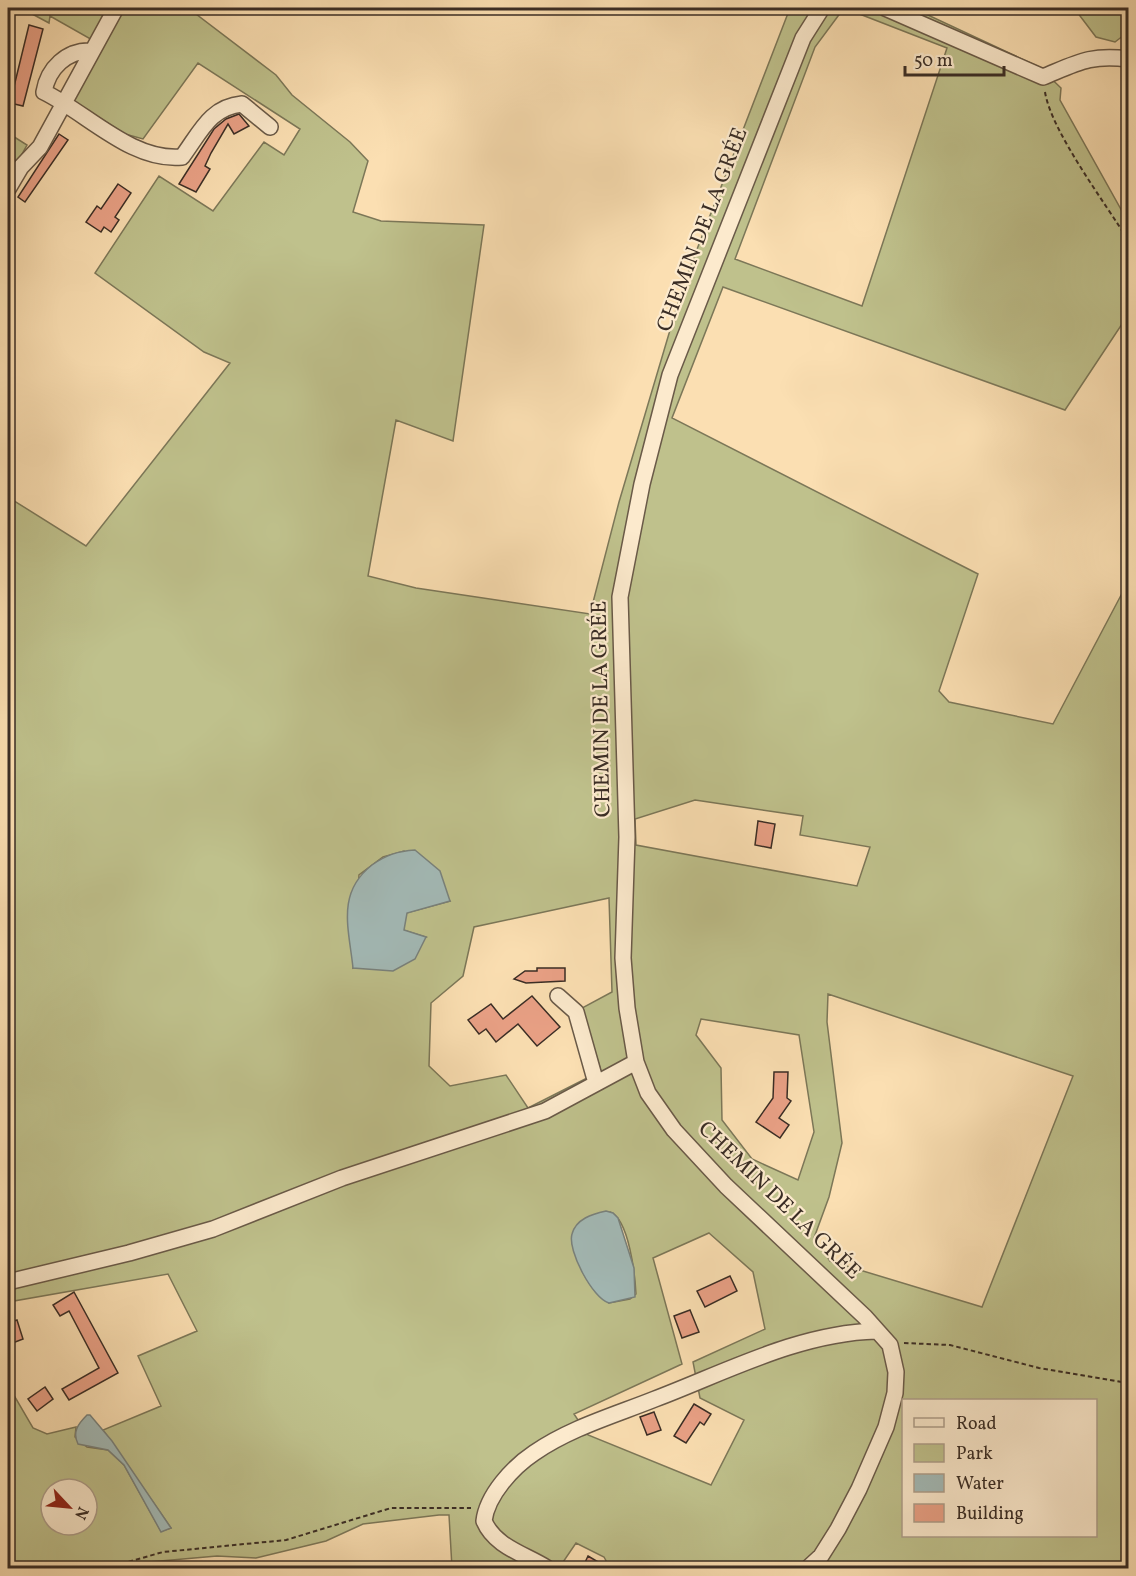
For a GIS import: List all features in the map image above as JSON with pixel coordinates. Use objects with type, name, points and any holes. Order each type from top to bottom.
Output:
[{"type":"street","points":[[8,189],[21,167],[40,147],[63,101],[116,8]]},
{"type":"street","name":"CHEMIN DE LA GRÉE","points":[[822,8],[803,38],[670,375],[642,484],[620,597],[627,837],[623,958],[627,1008],[636,1062],[648,1094],[674,1130],[726,1186],[842,1294],[890,1345]]},
{"type":"street","points":[[885,8],[1043,77],[1079,62],[1104,56],[1128,59]]},
{"type":"street","points":[[91,51],[69,54],[57,64],[46,83],[44,92],[63,101],[125,142],[165,159],[182,157],[213,114],[227,105],[242,104],[270,127]]},
{"type":"street","points":[[558,996],[576,1012],[596,1083]]},
{"type":"street","points":[[8,1282],[129,1253],[213,1229],[342,1178],[545,1111],[636,1062]]},
{"type":"street","points":[[547,1569],[493,1536],[484,1521],[489,1502],[534,1452],[573,1432],[811,1341],[876,1331]]},
{"type":"street","points":[[808,1569],[821,1556],[838,1529],[886,1427],[896,1393],[896,1372],[890,1345]]},
{"type":"path","points":[[1043,77],[1047,103],[1063,136],[1128,240]]},
{"type":"path","points":[[890,1345],[950,1345],[1039,1368],[1128,1383]]},
{"type":"path","points":[[107,1569],[163,1552],[286,1540],[391,1508],[463,1506],[485,1511]]},
{"type":"green space","points":[[21,8],[188,8],[276,75],[292,95],[350,142],[368,161],[353,212],[381,221],[484,225],[453,441],[396,420],[368,576],[416,588],[590,614],[619,502],[684,283],[790,8],[844,8],[913,8],[1039,67],[1061,88],[1060,100],[1128,222],[1128,315],[1065,410],[723,287],[672,418],[978,574],[939,691],[949,702],[1053,724],[1128,582],[1128,1568],[610,1568],[604,1557],[576,1543],[559,1568],[452,1568],[449,1515],[439,1515],[363,1524],[326,1541],[256,1558],[217,1556],[149,1562],[130,1568],[8,1568],[8,1385],[33,1428],[47,1434],[76,1427],[75,1437],[87,1447],[108,1450],[124,1465],[161,1531],[171,1528],[103,1430],[161,1406],[138,1356],[197,1331],[168,1274],[8,1302],[8,497],[86,546],[230,363],[204,352],[95,273],[159,176],[213,211],[264,142],[284,155],[300,129],[198,63],[143,139],[125,134],[73,101],[103,46],[50,16],[49,23]],"holes":[[[844,8],[947,48],[862,306],[735,259],[815,47]],[[695,800],[803,816],[800,835],[870,847],[857,886],[636,845],[635,819]],[[404,851],[450,901],[406,913],[403,930],[426,937],[353,968],[359,875],[383,857]],[[609,898],[612,992],[582,1008],[601,1071],[528,1108],[506,1075],[450,1086],[429,1066],[431,1003],[463,976],[474,927]],[[828,994],[1073,1076],[982,1307],[830,1261],[814,1238],[829,1197],[842,1143],[827,1022]],[[701,1019],[799,1035],[814,1132],[798,1180],[752,1159],[722,1120],[721,1068],[696,1035]],[[610,1212],[622,1225],[630,1248],[636,1294],[630,1299],[609,1303],[590,1284],[581,1269],[572,1243]],[[709,1233],[753,1272],[765,1329],[693,1362],[700,1398],[744,1420],[711,1485],[588,1435],[574,1414],[682,1364],[653,1258]]]},
{"type":"green space","points":[[1074,8],[1128,8],[1128,32],[1115,42],[1096,37]]},
{"type":"green space","points":[[8,133],[27,145],[8,179]]},
{"type":"water","points":[[415,850],[440,871],[450,901],[407,913],[404,930],[426,937],[415,959],[393,971],[353,968],[348,912],[353,887],[361,876],[377,862],[392,854]]},
{"type":"water","points":[[606,1211],[618,1218],[634,1268],[635,1297],[609,1303],[603,1300],[589,1284],[577,1262],[571,1241],[577,1224],[590,1216]]},
{"type":"water","points":[[87,1415],[90,1415],[112,1441],[171,1528],[161,1532],[124,1465],[108,1450],[78,1444],[77,1428]]},
{"type":"building","points":[[29,25],[43,29],[23,106],[10,103]]},
{"type":"building","points":[[239,114],[249,126],[234,134],[228,124],[211,153],[205,166],[210,169],[196,192],[179,184],[214,129],[226,119]]},
{"type":"building","points":[[59,134],[68,140],[25,202],[18,197]]},
{"type":"building","points":[[118,184],[131,193],[115,217],[119,220],[111,232],[104,227],[101,232],[86,222],[97,206],[101,209]]},
{"type":"building","points":[[758,821],[775,824],[771,848],[755,845]]},
{"type":"building","points":[[537,968],[565,968],[565,981],[526,983],[514,979],[525,971],[537,971]]},
{"type":"building","points":[[532,996],[560,1027],[537,1046],[518,1024],[496,1042],[486,1029],[479,1034],[468,1020],[491,1004],[503,1019]]},
{"type":"building","points":[[774,1072],[788,1072],[787,1098],[791,1101],[779,1118],[789,1125],[780,1138],[756,1122],[773,1098]]},
{"type":"building","points":[[730,1276],[737,1291],[705,1307],[697,1291]]},
{"type":"building","points":[[74,1292],[118,1373],[69,1400],[62,1389],[99,1368],[69,1311],[60,1316],[53,1305]]},
{"type":"building","points":[[690,1310],[699,1332],[682,1338],[674,1316]]},
{"type":"building","points":[[17,1320],[23,1339],[10,1344],[8,1323]]},
{"type":"building","points":[[45,1387],[53,1399],[37,1411],[28,1399]]},
{"type":"building","points":[[694,1404],[711,1414],[704,1425],[700,1422],[686,1443],[674,1436]]},
{"type":"building","points":[[654,1412],[661,1430],[647,1435],[640,1417]]},
{"type":"building","points":[[588,1556],[610,1569],[582,1569]]}]
